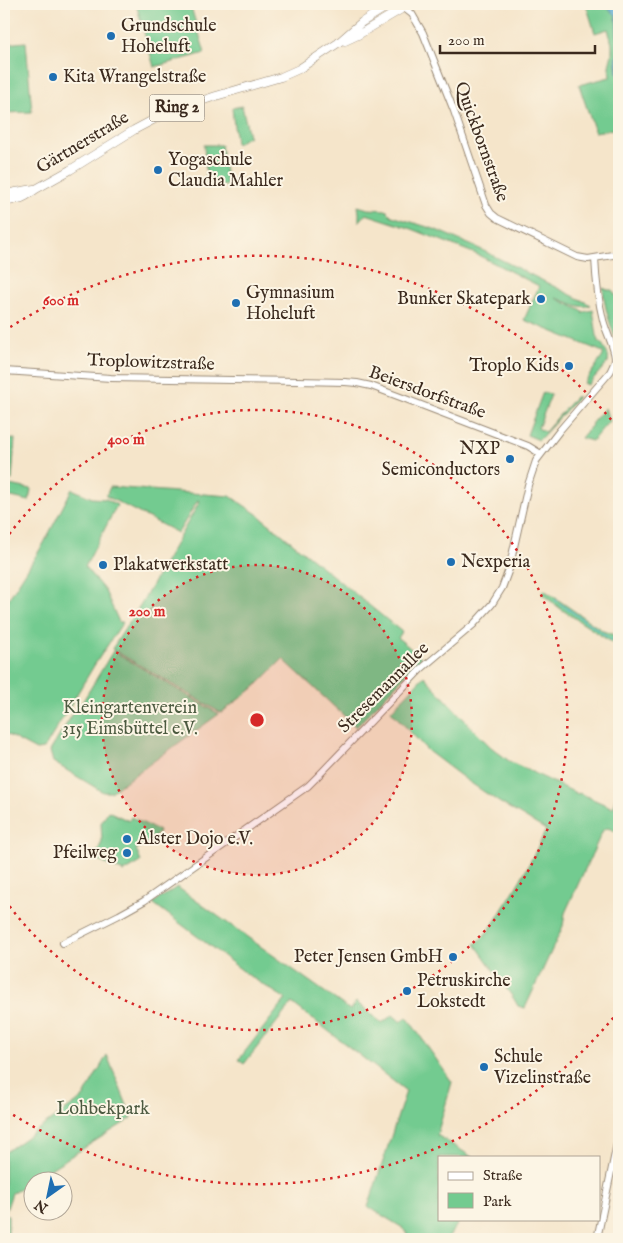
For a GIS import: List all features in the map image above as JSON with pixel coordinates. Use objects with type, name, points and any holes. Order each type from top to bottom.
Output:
[{"type":"main road","name":"Gärtnerstraße","points":[[4,202],[22,198],[134,130],[168,112],[286,75],[299,69],[338,43],[362,22],[391,4]]},
{"type":"main road","name":"Gärtnerstraße","points":[[338,43],[358,35],[404,5]]},
{"type":"main road","name":"Gärtnerstraße","points":[[4,194],[36,189]]},
{"type":"street","name":"Quickbornstraße","points":[[404,5],[412,14],[423,33],[454,111],[488,211],[497,218],[577,257],[585,259],[619,254]]},
{"type":"street","points":[[595,258],[599,305],[617,360]]},
{"type":"street","name":"Stresemannallee","points":[[63,943],[119,916],[145,900],[310,784],[422,669],[482,616],[496,599],[508,574],[529,480],[536,462],[560,430],[610,372],[617,360]]},
{"type":"street","name":"Troplowitzstraße","points":[[4,371],[111,378],[298,381]]},
{"type":"street","name":"Beiersdorfstraße","points":[[298,381],[345,382],[372,386],[535,449],[541,454]]},
{"type":"street","points":[[597,1239],[619,1134]]},
{"type":"green space","points":[[136,4],[190,4],[205,53],[154,67]]},
{"type":"green space","points":[[586,4],[619,4],[619,128],[595,132],[579,85],[610,77],[609,66],[612,44],[608,29],[595,33]]},
{"type":"green space","points":[[26,42],[32,112],[4,113],[4,44]]},
{"type":"green space","points":[[242,106],[249,136],[236,144],[232,108]]},
{"type":"green space","points":[[204,145],[221,145],[227,185],[207,188]]},
{"type":"green space","points":[[358,206],[368,209],[386,210],[392,216],[434,229],[480,249],[591,305],[578,306],[556,298],[582,311],[583,314],[593,310],[598,342],[601,342],[606,352],[608,362],[588,385],[584,383],[603,356],[603,352],[524,320],[539,286],[476,254],[412,229],[366,214],[359,222]]},
{"type":"green space","points":[[603,288],[612,290],[619,300],[619,349],[607,311]]},
{"type":"green space","points":[[543,392],[551,395],[538,428],[545,432],[575,397],[578,397],[539,440],[527,435]]},
{"type":"green space","points":[[605,408],[609,421],[592,441],[581,438],[591,424]]},
{"type":"green space","points":[[15,439],[12,480],[4,479],[4,440]]},
{"type":"green space","points":[[9,485],[31,489],[29,501],[7,496]]},
{"type":"green space","points":[[110,487],[230,496],[257,514],[402,632],[398,638],[422,658],[356,727],[283,659],[256,686],[221,713],[112,649],[144,599],[200,501],[198,500],[178,533],[106,496]]},
{"type":"green space","points":[[72,489],[92,498],[106,499],[117,505],[85,567],[105,591],[119,622],[123,622],[95,664],[44,749],[36,750],[4,733],[4,606],[44,543]]},
{"type":"green space","points":[[544,590],[603,631],[617,636],[619,629],[619,645],[617,646],[561,609],[542,594]]},
{"type":"green space","name":"Kleingartenverein 315 Eimsbüttel e.V.","points":[[113,651],[219,714],[111,792],[103,792],[53,762],[50,751]]},
{"type":"green space","points":[[424,676],[491,747],[509,761],[578,794],[613,808],[619,781],[619,833],[608,828],[603,830],[565,913],[563,926],[525,1008],[518,1006],[475,944],[484,936],[509,899],[546,830],[499,802],[428,751],[391,711]]},
{"type":"green space","name":"Alster Dojo e.V.","points":[[108,811],[129,821],[131,817],[159,831],[152,840],[136,849],[141,862],[124,872],[94,859],[102,842],[101,823]]},
{"type":"green space","points":[[177,887],[350,1010],[356,1002],[382,1023],[393,1015],[401,1022],[407,1017],[452,1082],[437,1135],[470,1156],[438,1156],[438,1220],[460,1220],[447,1239],[408,1239],[403,1228],[368,1207],[406,1091],[292,1003],[244,1064],[238,1059],[286,999],[251,977],[153,903]]},
{"type":"green space","name":"Lohbekpark","points":[[107,1055],[132,1118],[49,1170],[22,1170],[22,1187],[12,1193],[5,1214],[8,1215],[9,1239],[4,1239],[4,1153],[83,1098]]},
{"type":"water","points":[[605,4],[619,4],[619,75],[616,63],[618,49],[616,16]]},
{"type":"waterway","points":[[619,464],[617,467],[619,469]]},
{"type":"waterway","points":[[555,600],[612,640]]},
{"type":"place","name":"Grundschule Hoheluft","points":[[111,36]]},
{"type":"place","name":"Kita Wrangelstraße","points":[[53,77]]},
{"type":"place","name":"Yogaschule Claudia Mahler","points":[[158,170]]},
{"type":"place","name":"Bunker Skatepark","points":[[541,299]]},
{"type":"place","name":"Gymnasium Hoheluft","points":[[236,303]]},
{"type":"place","name":"Troplo Kids","points":[[569,366]]},
{"type":"place","name":"NXP Semiconductors","points":[[510,459]]},
{"type":"place","name":"Nexperia","points":[[451,562]]},
{"type":"place","name":"Plakatwerkstatt","points":[[103,565]]},
{"type":"place","name":"Alster Dojo e.V.","points":[[127,839]]},
{"type":"place","name":"Pfeilweg","points":[[127,853]]},
{"type":"place","name":"Peter Jensen GmbH","points":[[453,957]]},
{"type":"place","name":"Petruskirche Lokstedt","points":[[407,991]]},
{"type":"place","name":"Schule Vizelinstraße","points":[[484,1067]]}]
